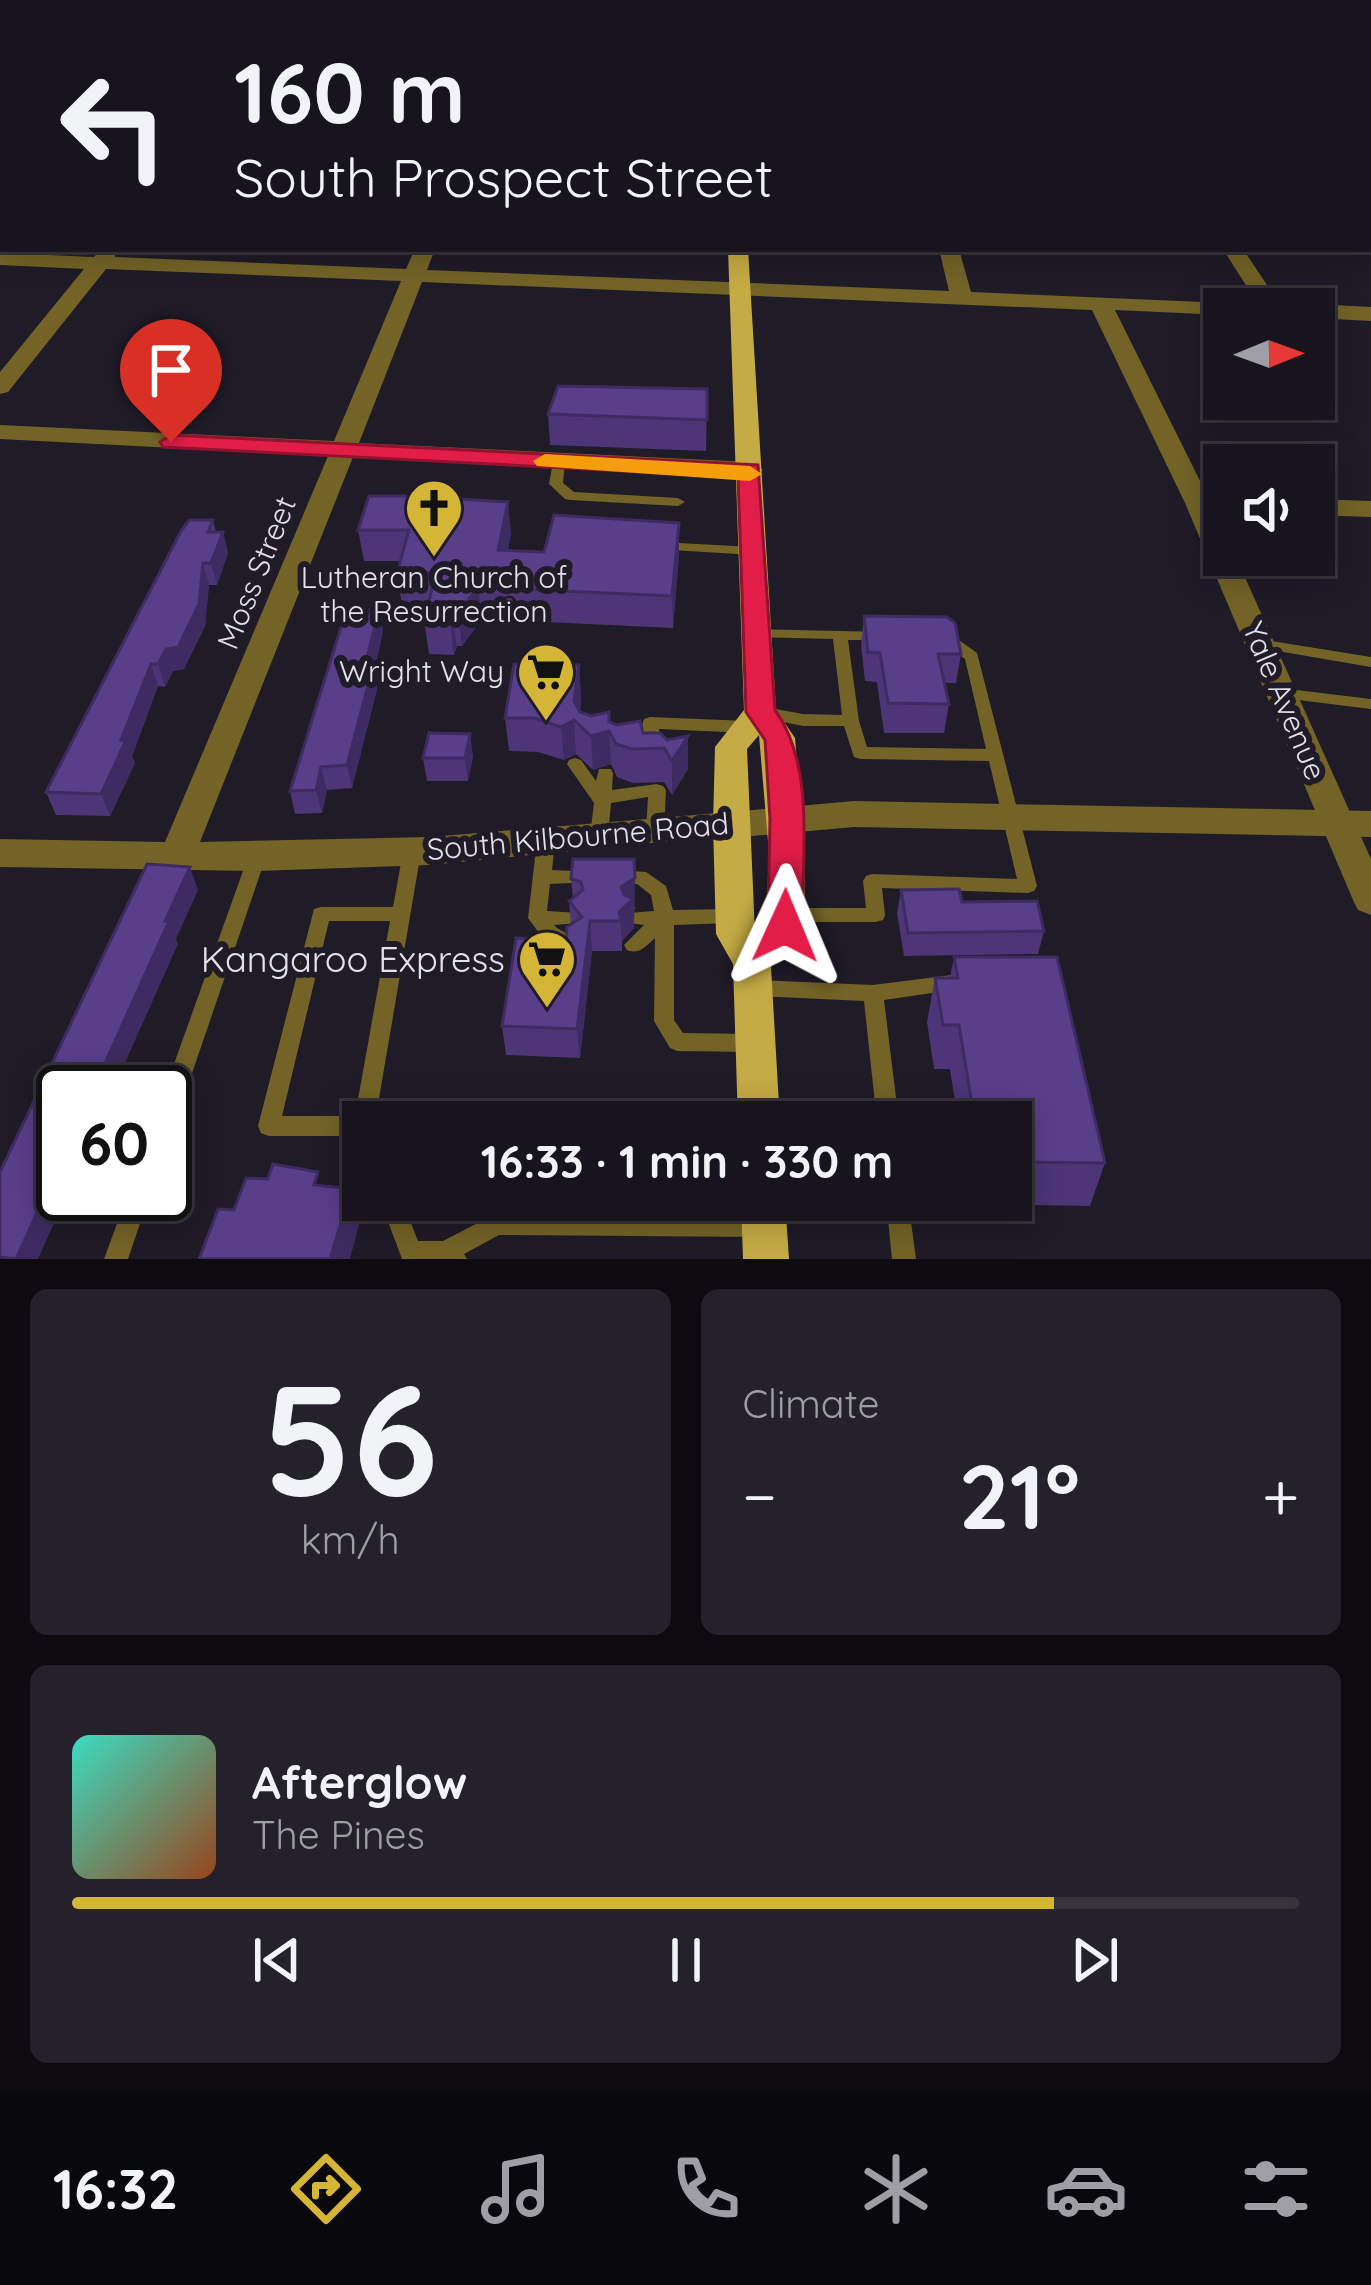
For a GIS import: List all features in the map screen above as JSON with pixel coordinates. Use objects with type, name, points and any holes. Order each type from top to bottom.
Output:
[{"type":"main road","points":[[738,252],[750,470],[754,719],[731,747],[730,825],[735,934],[753,976],[758,1101]]},
{"type":"main road","points":[[753,976],[785,926],[786,819],[779,738],[754,719]]},
{"type":"street","name":"Moss Street","points":[[177,856],[424,252]]},
{"type":"street","points":[[951,252],[962,299]]},
{"type":"street","points":[[1235,252],[1258,288]]},
{"type":"street","points":[[0,387],[106,255]]},
{"type":"street","points":[[0,259],[106,255],[414,277],[1203,308]]},
{"type":"street","name":"Yale Avenue","points":[[1102,307],[1203,490]]},
{"type":"street","points":[[1335,312],[1371,314]]},
{"type":"street","points":[[0,432],[342,453],[750,470]]},
{"type":"street","points":[[1335,508],[1371,509]]},
{"type":"street","name":"Yale Avenue","points":[[1236,576],[1280,693],[1353,822],[1371,900]]},
{"type":"street","name":"South Kilbourne Road","points":[[0,853],[257,857],[412,851],[854,814],[1353,822]]},
{"type":"lane","points":[[559,462],[556,484],[570,496],[678,502]]},
{"type":"lane","points":[[638,544],[752,550]]},
{"type":"lane","points":[[755,634],[904,635]]},
{"type":"lane","points":[[840,635],[860,753],[995,755]]},
{"type":"lane","points":[[785,915],[876,915],[872,881],[1028,886],[972,657],[948,636],[926,636]]},
{"type":"lane","points":[[1259,644],[1371,662]]},
{"type":"lane","points":[[1280,693],[1371,704]]},
{"type":"lane","points":[[639,729],[754,719],[851,721]]},
{"type":"lane","points":[[639,729],[653,759]]},
{"type":"lane","points":[[639,729],[673,765]]},
{"type":"lane","points":[[575,764],[599,798]]},
{"type":"lane","points":[[599,836],[604,773]]},
{"type":"lane","points":[[599,798],[638,784]]},
{"type":"lane","points":[[599,798],[656,790],[655,831]]},
{"type":"lane","points":[[546,841],[537,918],[552,937],[570,944]]},
{"type":"lane","points":[[367,1101],[412,851]]},
{"type":"lane","points":[[184,1065],[257,857]]},
{"type":"lane","points":[[542,877],[640,877],[660,891],[665,918],[664,1021],[677,1042],[755,1043]]},
{"type":"lane","points":[[342,1128],[268,1126],[321,914],[400,914]]},
{"type":"lane","points":[[636,918],[734,916]]},
{"type":"lane","points":[[537,918],[572,918]]},
{"type":"lane","points":[[634,945],[665,918]]},
{"type":"lane","points":[[753,976],[873,992],[920,984],[982,983]]},
{"type":"lane","points":[[873,992],[886,1101]]},
{"type":"lane","points":[[116,1259],[129,1221]]},
{"type":"lane","points":[[399,1221],[411,1252],[450,1256],[497,1224],[764,1228]]},
{"type":"lane","points":[[899,1221],[904,1259]]},
{"type":"building","points":[[558,386],[707,389],[707,420],[548,414]]},
{"type":"building","points":[[434,487],[446,487],[457,499],[508,502],[498,550],[544,552],[554,515],[679,523],[672,596],[478,587],[450,622],[424,621],[436,573],[397,573],[409,530],[358,530],[369,496],[418,496]]},
{"type":"building","points":[[189,520],[213,520],[208,532],[223,532],[211,563],[203,563],[199,604],[178,647],[166,649],[158,664],[151,664],[121,740],[126,740],[101,794],[46,792],[181,531]]},
{"type":"building","points":[[379,609],[365,666],[373,666],[347,765],[321,767],[316,790],[290,791],[346,611]]},
{"type":"building","points":[[864,616],[947,617],[955,623],[961,654],[938,654],[949,704],[888,703],[880,653],[868,652]]},
{"type":"building","points":[[514,664],[579,665],[574,701],[580,712],[591,716],[609,712],[609,722],[617,725],[640,721],[643,733],[660,733],[667,740],[688,736],[672,761],[664,748],[632,749],[616,744],[609,731],[591,736],[574,720],[561,727],[534,718],[505,718]]},
{"type":"building","points":[[429,733],[470,734],[465,758],[423,758]]},
{"type":"building","points":[[573,859],[634,859],[635,878],[621,887],[633,899],[619,912],[621,921],[590,921],[577,1029],[502,1026],[516,938],[566,939],[567,927],[582,917],[569,901],[583,890],[581,882],[571,879]]},
{"type":"building","points":[[147,864],[190,867],[104,1065],[51,1065]]},
{"type":"building","points":[[959,889],[962,902],[1037,901],[1044,931],[908,933],[901,890]]},
{"type":"building","points":[[954,957],[1057,957],[1105,1163],[1032,1162],[1032,1101],[972,1101],[959,1025],[943,1025],[935,978],[958,978]]},
{"type":"building","points":[[36,1097],[36,1215],[16,1259],[0,1257],[0,1172]]},
{"type":"building","points":[[273,1164],[318,1172],[314,1185],[342,1188],[342,1219],[330,1259],[199,1259],[218,1209],[234,1210],[246,1178],[268,1179]]},
{"type":"slow traffic","points":[[545,461],[750,470],[750,474]]},
{"type":"place","name":"Lutheran Church of the Resurrection","points":[[434,559]]},
{"type":"place","name":"Wright Way","points":[[546,723]]},
{"type":"place","name":"Kangaroo Express","points":[[547,1010]]},
{"type":"route","points":[[171,442],[750,470],[760,712],[779,738],[786,819],[785,926]]}]
